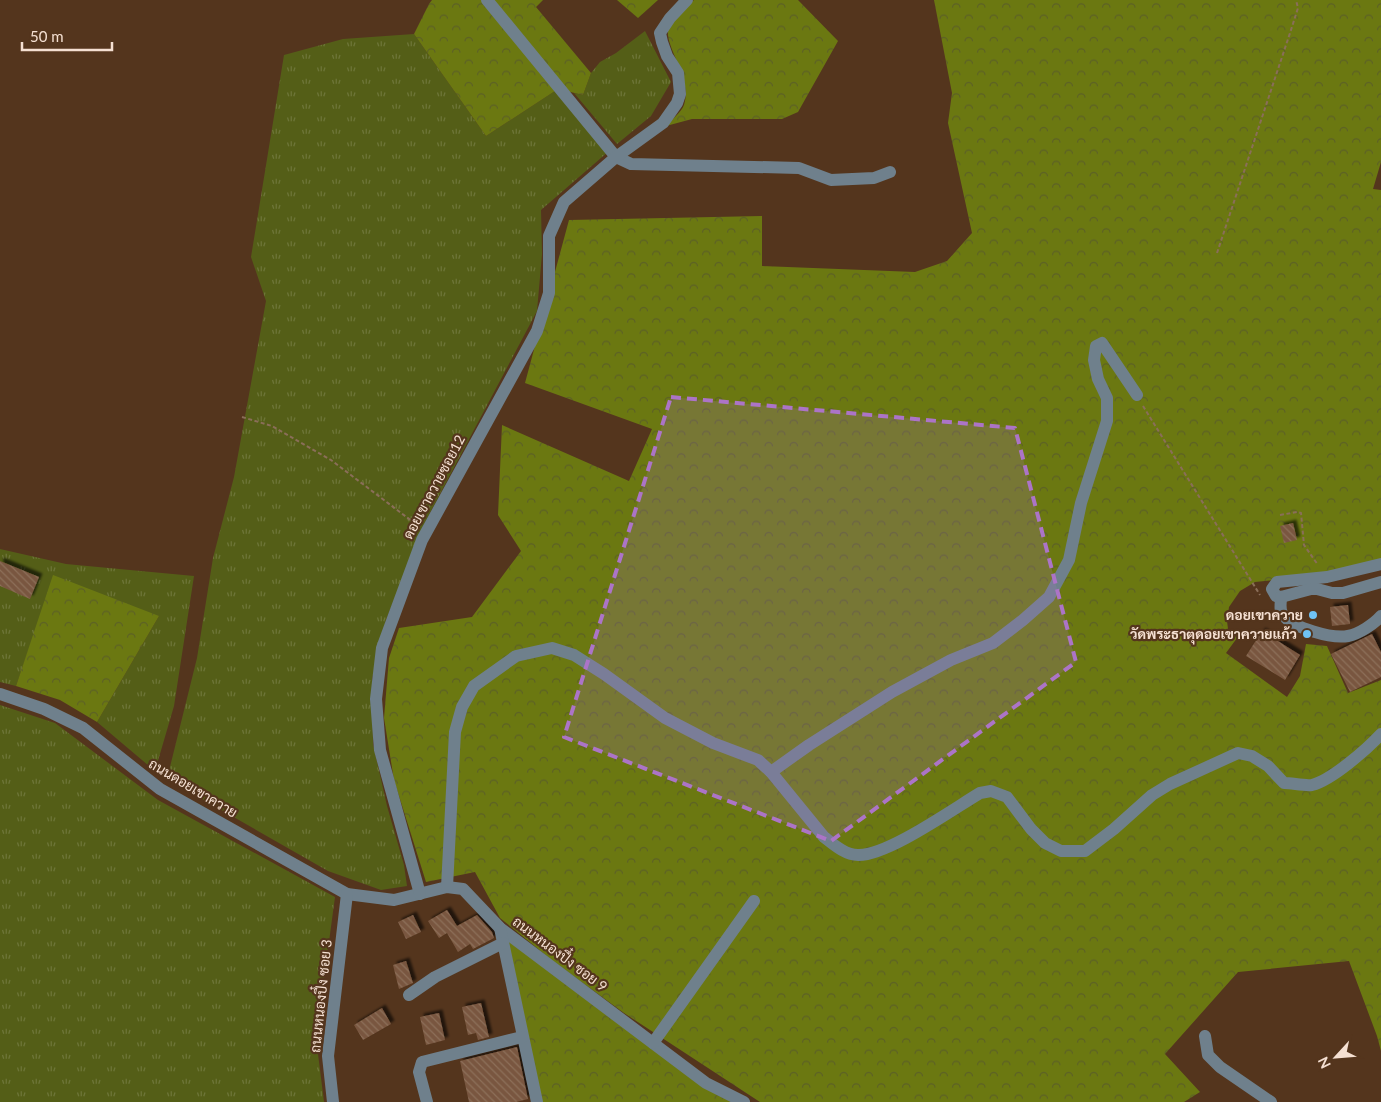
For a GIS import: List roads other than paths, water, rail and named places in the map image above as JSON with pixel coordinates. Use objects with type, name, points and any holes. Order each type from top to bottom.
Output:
[{"type":"street","points":[[487,0],[616,157],[631,164],[799,168],[831,180],[874,178],[890,172]]},
{"type":"street","name":"ดอยเขาควายซอย12","points":[[420,894],[380,750],[376,699],[382,648],[426,531],[536,330],[549,293],[549,236],[564,202],[616,157],[664,123],[677,104],[680,94],[678,73],[667,56],[660,33],[670,18],[687,0]]},
{"type":"street","points":[[771,772],[809,745],[892,692],[951,660],[993,642],[1023,620],[1049,596],[1070,560],[1081,502],[1107,421],[1107,398],[1098,379],[1094,360],[1096,346],[1102,343],[1137,395]]},
{"type":"street","points":[[1381,564],[1327,577],[1277,582],[1272,589],[1276,596],[1281,597],[1317,588],[1332,593],[1343,593],[1366,588],[1381,582]]},
{"type":"street","points":[[1281,597],[1280,608],[1288,620],[1308,630],[1330,635],[1348,636],[1371,625],[1381,616]]},
{"type":"street","points":[[347,894],[394,900],[447,887],[455,732],[462,707],[474,686],[516,656],[552,648],[574,655],[604,674],[664,718],[713,743],[758,760],[771,772],[824,837],[835,846],[855,855],[871,854],[893,845],[980,793],[992,791],[1006,797],[1031,829],[1044,842],[1061,851],[1085,851],[1114,829],[1152,795],[1170,784],[1238,753],[1252,756],[1268,766],[1284,783],[1311,785],[1330,776],[1381,734]]},
{"type":"street","name":"ถนนดอยเขาควาย","points":[[0,694],[44,709],[83,728],[160,789],[347,894]]},
{"type":"street","name":"ถนนหนองปึ๋ง ซอย 9","points":[[447,887],[463,889],[500,928],[706,1083],[744,1102]]},
{"type":"street","name":"ถนนหนองปึ๋ง ซอย 3","points":[[333,1102],[328,1056],[347,894]]},
{"type":"street","points":[[653,1043],[754,901]]},
{"type":"street","points":[[500,928],[536,1102]]},
{"type":"street","points":[[409,995],[435,978],[503,943]]},
{"type":"street","points":[[1205,1036],[1208,1055],[1220,1067],[1272,1102]]},
{"type":"street","points":[[426,1102],[419,1072],[422,1062],[522,1037]]},
{"type":"place","name":"ดอยเขาควาย","points":[[1313,615]]},
{"type":"place","name":"วัดพระธาตุดอยเขาควายแก้ว","points":[[1307,634]]}]
